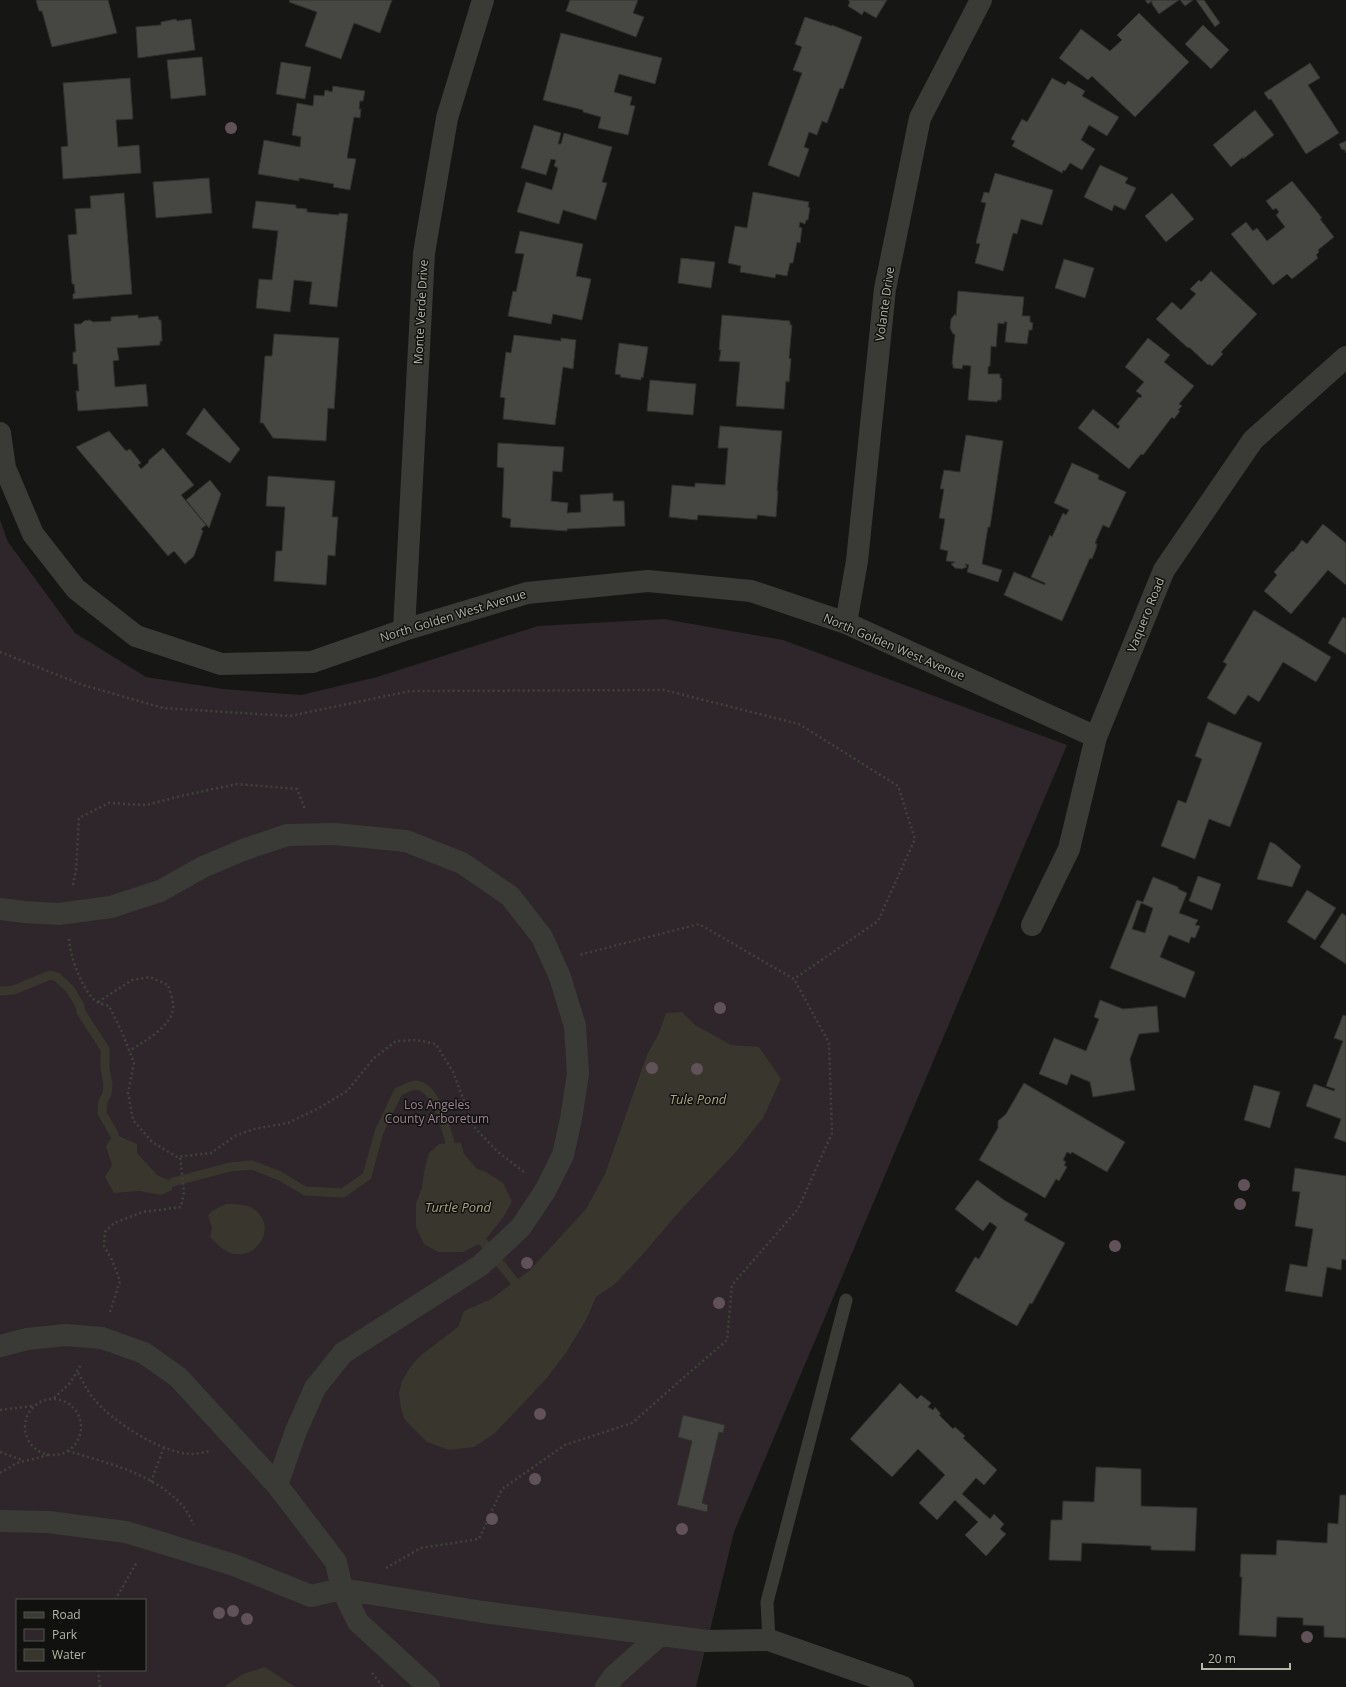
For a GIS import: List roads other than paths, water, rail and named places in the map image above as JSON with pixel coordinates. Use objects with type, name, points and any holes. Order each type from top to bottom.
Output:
[{"type":"street","name":"Monte Verde Drive","points":[[404,630],[424,253],[447,118],[483,0]]},
{"type":"street","name":"Volante Drive","points":[[846,623],[857,561],[885,289],[920,118],[981,0]]},
{"type":"street","name":"Vaquero Road","points":[[1032,925],[1069,849],[1096,737],[1164,570],[1253,440],[1346,357]]},
{"type":"street","name":"North Golden West Avenue","points":[[0,433],[5,468],[34,534],[76,589],[136,636],[221,664],[312,662],[404,630],[527,593],[648,581],[751,591],[846,623],[1096,737]]},
{"type":"street","points":[[0,909],[59,914],[111,907],[160,891],[203,867],[243,850],[287,835],[335,834],[406,841],[462,863],[510,896],[542,937],[560,977],[576,1026],[578,1074],[571,1119],[563,1155],[545,1191],[521,1227],[481,1264],[343,1353],[315,1388],[296,1431],[278,1485]]},
{"type":"street","points":[[0,1346],[27,1339],[66,1335],[95,1337],[144,1352],[178,1377],[238,1440],[278,1485],[336,1562],[342,1589],[358,1622],[429,1687]]},
{"type":"street","points":[[0,1521],[48,1522],[126,1532],[234,1565],[311,1596],[342,1589],[483,1612],[707,1641],[769,1640],[903,1687]]},
{"type":"street","points":[[606,1687],[614,1676],[660,1635]]},
{"type":"lane","points":[[769,1640],[767,1602],[846,1300]]},
{"type":"water","name":"Tule Pond","points":[[682,1012],[695,1025],[731,1045],[759,1047],[781,1079],[763,1118],[735,1153],[677,1214],[644,1253],[615,1284],[596,1297],[586,1320],[566,1353],[546,1379],[494,1434],[474,1447],[449,1450],[427,1442],[405,1420],[401,1409],[399,1393],[402,1381],[411,1366],[420,1356],[458,1327],[464,1311],[491,1299],[529,1271],[586,1209],[605,1174],[647,1055],[659,1033],[666,1013]]},
{"type":"water","points":[[114,1134],[137,1144],[137,1153],[157,1175],[173,1182],[172,1190],[161,1195],[139,1191],[114,1193],[105,1177],[112,1165],[106,1146]]},
{"type":"water","name":"Turtle Pond","points":[[461,1143],[464,1154],[477,1169],[486,1172],[503,1183],[512,1202],[503,1218],[483,1242],[463,1252],[438,1252],[424,1244],[416,1227],[416,1203],[422,1188],[429,1153],[439,1144]]},
{"type":"water","points":[[226,1204],[241,1205],[252,1208],[261,1217],[264,1224],[264,1232],[258,1246],[252,1251],[244,1254],[228,1252],[210,1237],[212,1228],[208,1215],[212,1211]]},
{"type":"water","points":[[265,1667],[295,1687],[224,1687],[243,1674]]},
{"type":"waterway","points":[[0,991],[14,990],[50,975],[57,977],[70,989],[80,1006],[81,1012],[105,1049],[105,1068],[108,1085],[107,1094],[103,1101],[102,1113],[114,1134]]},
{"type":"waterway","points":[[173,1182],[230,1167],[252,1165],[280,1176],[305,1191],[343,1193],[367,1176],[379,1132],[398,1092],[414,1085],[423,1087],[434,1100],[443,1118],[450,1143]]},
{"type":"waterway","points":[[483,1242],[514,1281]]},
{"type":"park label","name":"Los Angeles County Arboretum","points":[[437,1112]]}]
